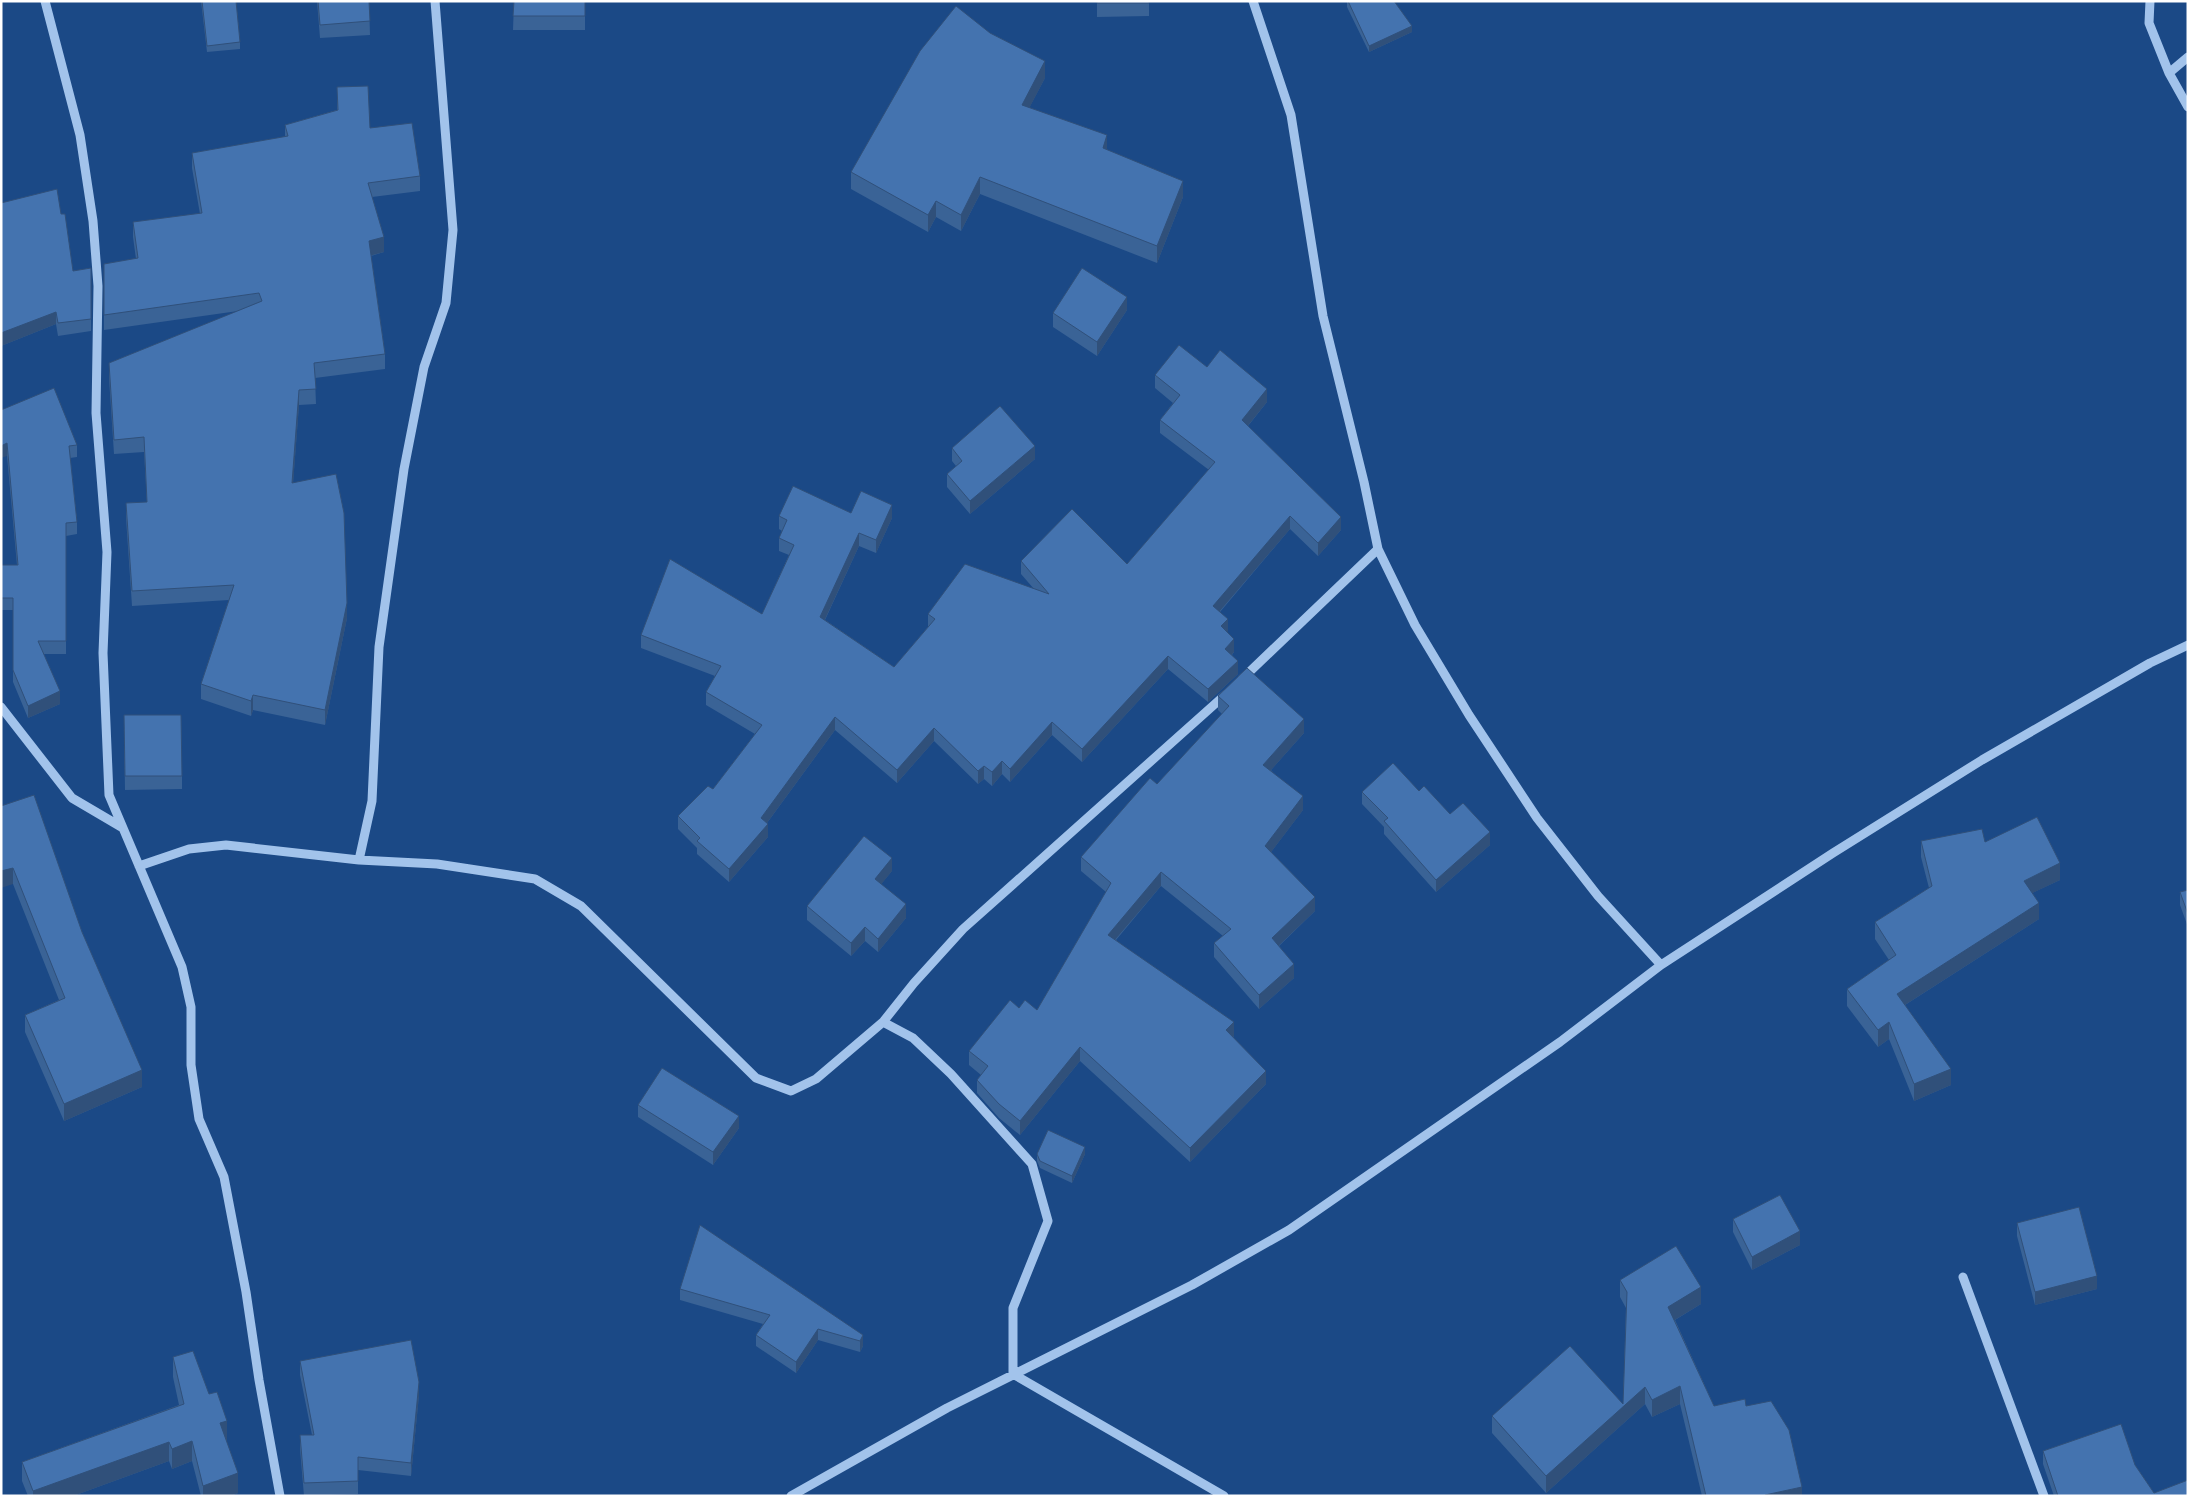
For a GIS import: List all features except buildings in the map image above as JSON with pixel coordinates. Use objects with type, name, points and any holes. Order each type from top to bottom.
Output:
[{"type":"street","points":[[44,1],[80,135],[93,221],[98,286],[96,413],[107,552],[103,653],[109,795],[182,967],[189,999],[191,1066],[199,1119],[224,1177],[246,1292],[259,1380],[280,1496]]},
{"type":"street","points":[[359,860],[372,801],[379,647],[403,479],[424,367],[446,303],[453,230],[435,1]]},
{"type":"street","points":[[1253,1],[1291,116],[1323,316],[1364,482],[1378,549],[1415,625],[1469,715],[1537,818],[1598,896],[1661,966]]},
{"type":"street","points":[[2150,1],[2150,23],[2169,73],[2188,108]]},
{"type":"street","points":[[2169,73],[2188,57]]},
{"type":"street","points":[[1236,684],[1378,549]]},
{"type":"street","points":[[791,1496],[947,1408],[1192,1285],[1290,1230],[1560,1042],[1661,966],[1834,853],[1982,760],[2150,663],[2188,645]]},
{"type":"street","points":[[139,866],[189,849],[226,845],[359,860],[437,864],[535,879],[581,906],[756,1078],[791,1091],[816,1078],[883,1022],[914,983],[963,929],[1229,691]]},
{"type":"street","points":[[1,707],[72,798],[124,829]]},
{"type":"street","points":[[883,1022],[913,1038],[951,1074],[1032,1164],[1048,1221],[1013,1308],[1012,1374]]},
{"type":"street","points":[[1962,1277],[2044,1496]]},
{"type":"street","points":[[1012,1374],[1224,1496]]}]
